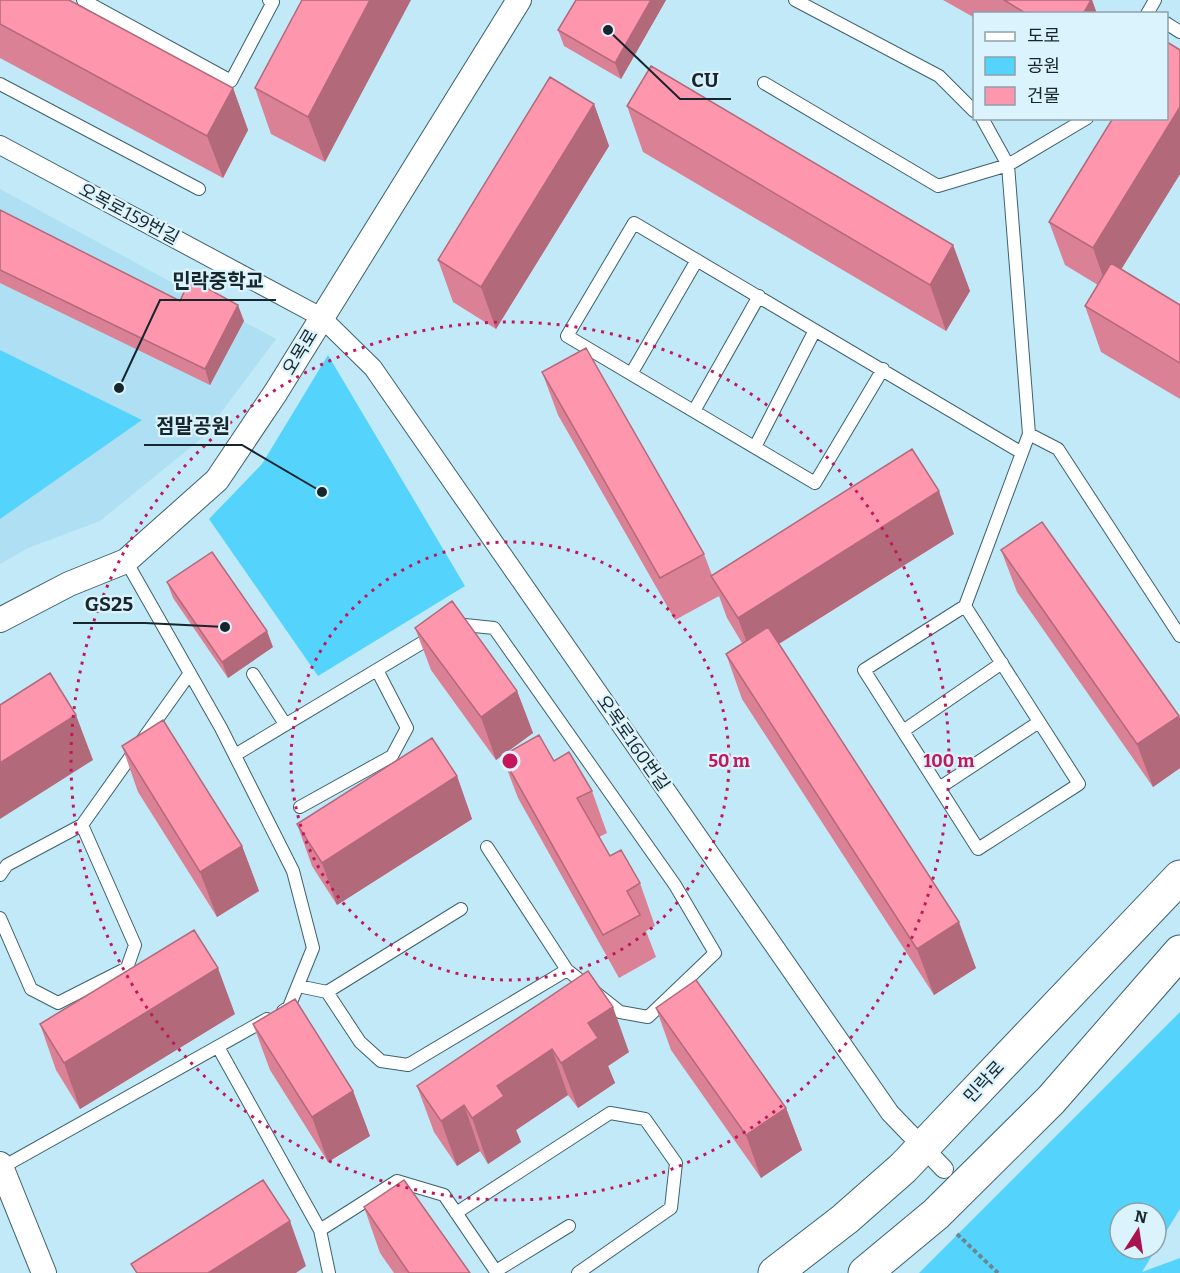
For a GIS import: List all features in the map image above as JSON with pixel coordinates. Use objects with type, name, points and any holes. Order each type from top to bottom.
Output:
[{"type":"main road","name":"민락로","points":[[775,1273],[845,1219],[903,1168],[1180,877]]},
{"type":"main road","points":[[865,1273],[936,1214],[1051,1100],[1180,952]]},
{"type":"street","name":"오목로","points":[[0,621],[69,584],[126,561],[217,480],[276,392],[519,0]]},
{"type":"street","name":"오목로159번길","points":[[0,145],[321,317]]},
{"type":"street","name":"오목로160번길","points":[[321,317],[373,368],[890,1113],[944,1169]]},
{"type":"street","points":[[1,1166],[44,1273]]},
{"type":"lane","points":[[83,0],[231,81],[273,2],[269,0]]},
{"type":"lane","points":[[795,0],[939,76],[973,109]]},
{"type":"lane","points":[[764,83],[938,186],[1008,165],[1084,120]]},
{"type":"lane","points":[[0,84],[199,189]]},
{"type":"lane","points":[[965,606],[1079,784],[978,849],[864,670],[965,606],[1029,434],[1008,165],[982,120]]},
{"type":"lane","points":[[883,369],[815,483],[567,336],[634,223],[883,369],[1022,453]]},
{"type":"lane","points":[[631,374],[697,260]]},
{"type":"lane","points":[[694,411],[759,296]]},
{"type":"lane","points":[[755,447],[815,330]]},
{"type":"lane","points":[[1029,434],[1058,449],[1180,636]]},
{"type":"lane","points":[[1,1166],[289,1007],[313,948],[293,871],[235,755],[126,561]]},
{"type":"lane","points":[[235,755],[455,624],[494,628],[675,885],[715,953],[648,1017],[620,1012],[567,970],[487,847]]},
{"type":"lane","points":[[903,731],[1002,663]]},
{"type":"lane","points":[[300,807],[392,756],[407,728],[377,670]]},
{"type":"lane","points":[[0,875],[7,865],[82,825],[190,673]]},
{"type":"lane","points":[[253,674],[285,724]]},
{"type":"lane","points":[[939,788],[1039,722]]},
{"type":"lane","points":[[0,918],[31,989],[58,1003],[127,968],[135,945],[82,825]]},
{"type":"lane","points":[[298,986],[327,992],[461,909]]},
{"type":"lane","points":[[327,992],[360,1042],[381,1061],[408,1065],[567,970]]},
{"type":"lane","points":[[218,1047],[320,1230],[329,1273]]},
{"type":"lane","points":[[456,1213],[610,1113],[645,1119],[676,1163],[671,1208],[578,1273]]},
{"type":"lane","points":[[320,1230],[397,1181],[444,1195],[497,1272],[569,1226]]},
{"type":"path","points":[[936,1214],[998,1273]]},
{"type":"shaded area","points":[[0,189],[276,339],[202,438],[100,521],[28,548],[0,564]]},
{"type":"green space","points":[[0,350],[142,420],[0,519]]},
{"type":"green space","points":[[328,355],[465,586],[318,676],[209,519],[262,464]]},
{"type":"green space","points":[[1180,1012],[1180,1209],[1168,1228],[1168,1201],[1108,1201],[1108,1261],[1149,1261],[1142,1272],[1180,1258],[1180,1273],[919,1273]]},
{"type":"building","points":[[0,0],[69,0],[233,88],[207,136],[0,24]]},
{"type":"building","points":[[302,0],[370,0],[308,117],[255,88]]},
{"type":"building","points":[[576,0],[651,0],[615,63],[558,30]]},
{"type":"building","points":[[1004,0],[1091,0],[1084,12],[1024,12]]},
{"type":"building","points":[[1168,43],[1180,50],[1180,107],[1093,248],[1049,222],[1112,120],[1168,120]]},
{"type":"building","points":[[651,66],[953,245],[930,285],[627,106]]},
{"type":"building","points":[[550,77],[594,104],[481,287],[438,260]]},
{"type":"building","points":[[0,210],[180,301],[190,279],[238,305],[205,369],[0,270]]},
{"type":"building","points":[[1111,263],[1180,305],[1180,363],[1085,306]]},
{"type":"building","points":[[586,348],[704,554],[660,578],[542,372]]},
{"type":"building","points":[[912,449],[939,491],[738,618],[711,576]]},
{"type":"building","points":[[1042,522],[1179,716],[1137,744],[1001,550]]},
{"type":"building","points":[[212,552],[267,631],[222,662],[167,582]]},
{"type":"building","points":[[452,601],[517,691],[481,717],[415,628]]},
{"type":"building","points":[[768,627],[959,922],[917,949],[726,654]]},
{"type":"building","points":[[50,673],[76,715],[0,763],[0,705]]},
{"type":"building","points":[[163,720],[242,846],[200,872],[122,746]]},
{"type":"building","points":[[539,735],[554,761],[569,752],[592,791],[577,798],[610,856],[621,850],[640,883],[627,891],[640,915],[603,935],[502,756]]},
{"type":"building","points":[[432,738],[457,776],[322,863],[297,824]]},
{"type":"building","points":[[194,930],[218,968],[64,1063],[40,1024]]},
{"type":"building","points":[[588,971],[613,1007],[588,1023],[598,1038],[561,1063],[552,1049],[497,1086],[504,1096],[472,1118],[464,1105],[441,1121],[417,1086]]},
{"type":"building","points":[[696,980],[786,1108],[746,1135],[656,1008]]},
{"type":"building","points":[[295,999],[353,1091],[312,1117],[253,1024]]},
{"type":"building","points":[[263,1180],[290,1221],[208,1273],[137,1273],[131,1264]]},
{"type":"building","points":[[404,1180],[470,1273],[409,1273],[364,1207]]},
{"type":"place","name":"CU","points":[[608,30]]},
{"type":"place","name":"민락중학교","points":[[119,388]]},
{"type":"place","name":"점말공원","points":[[322,492]]},
{"type":"place","name":"GS25","points":[[225,627]]}]
